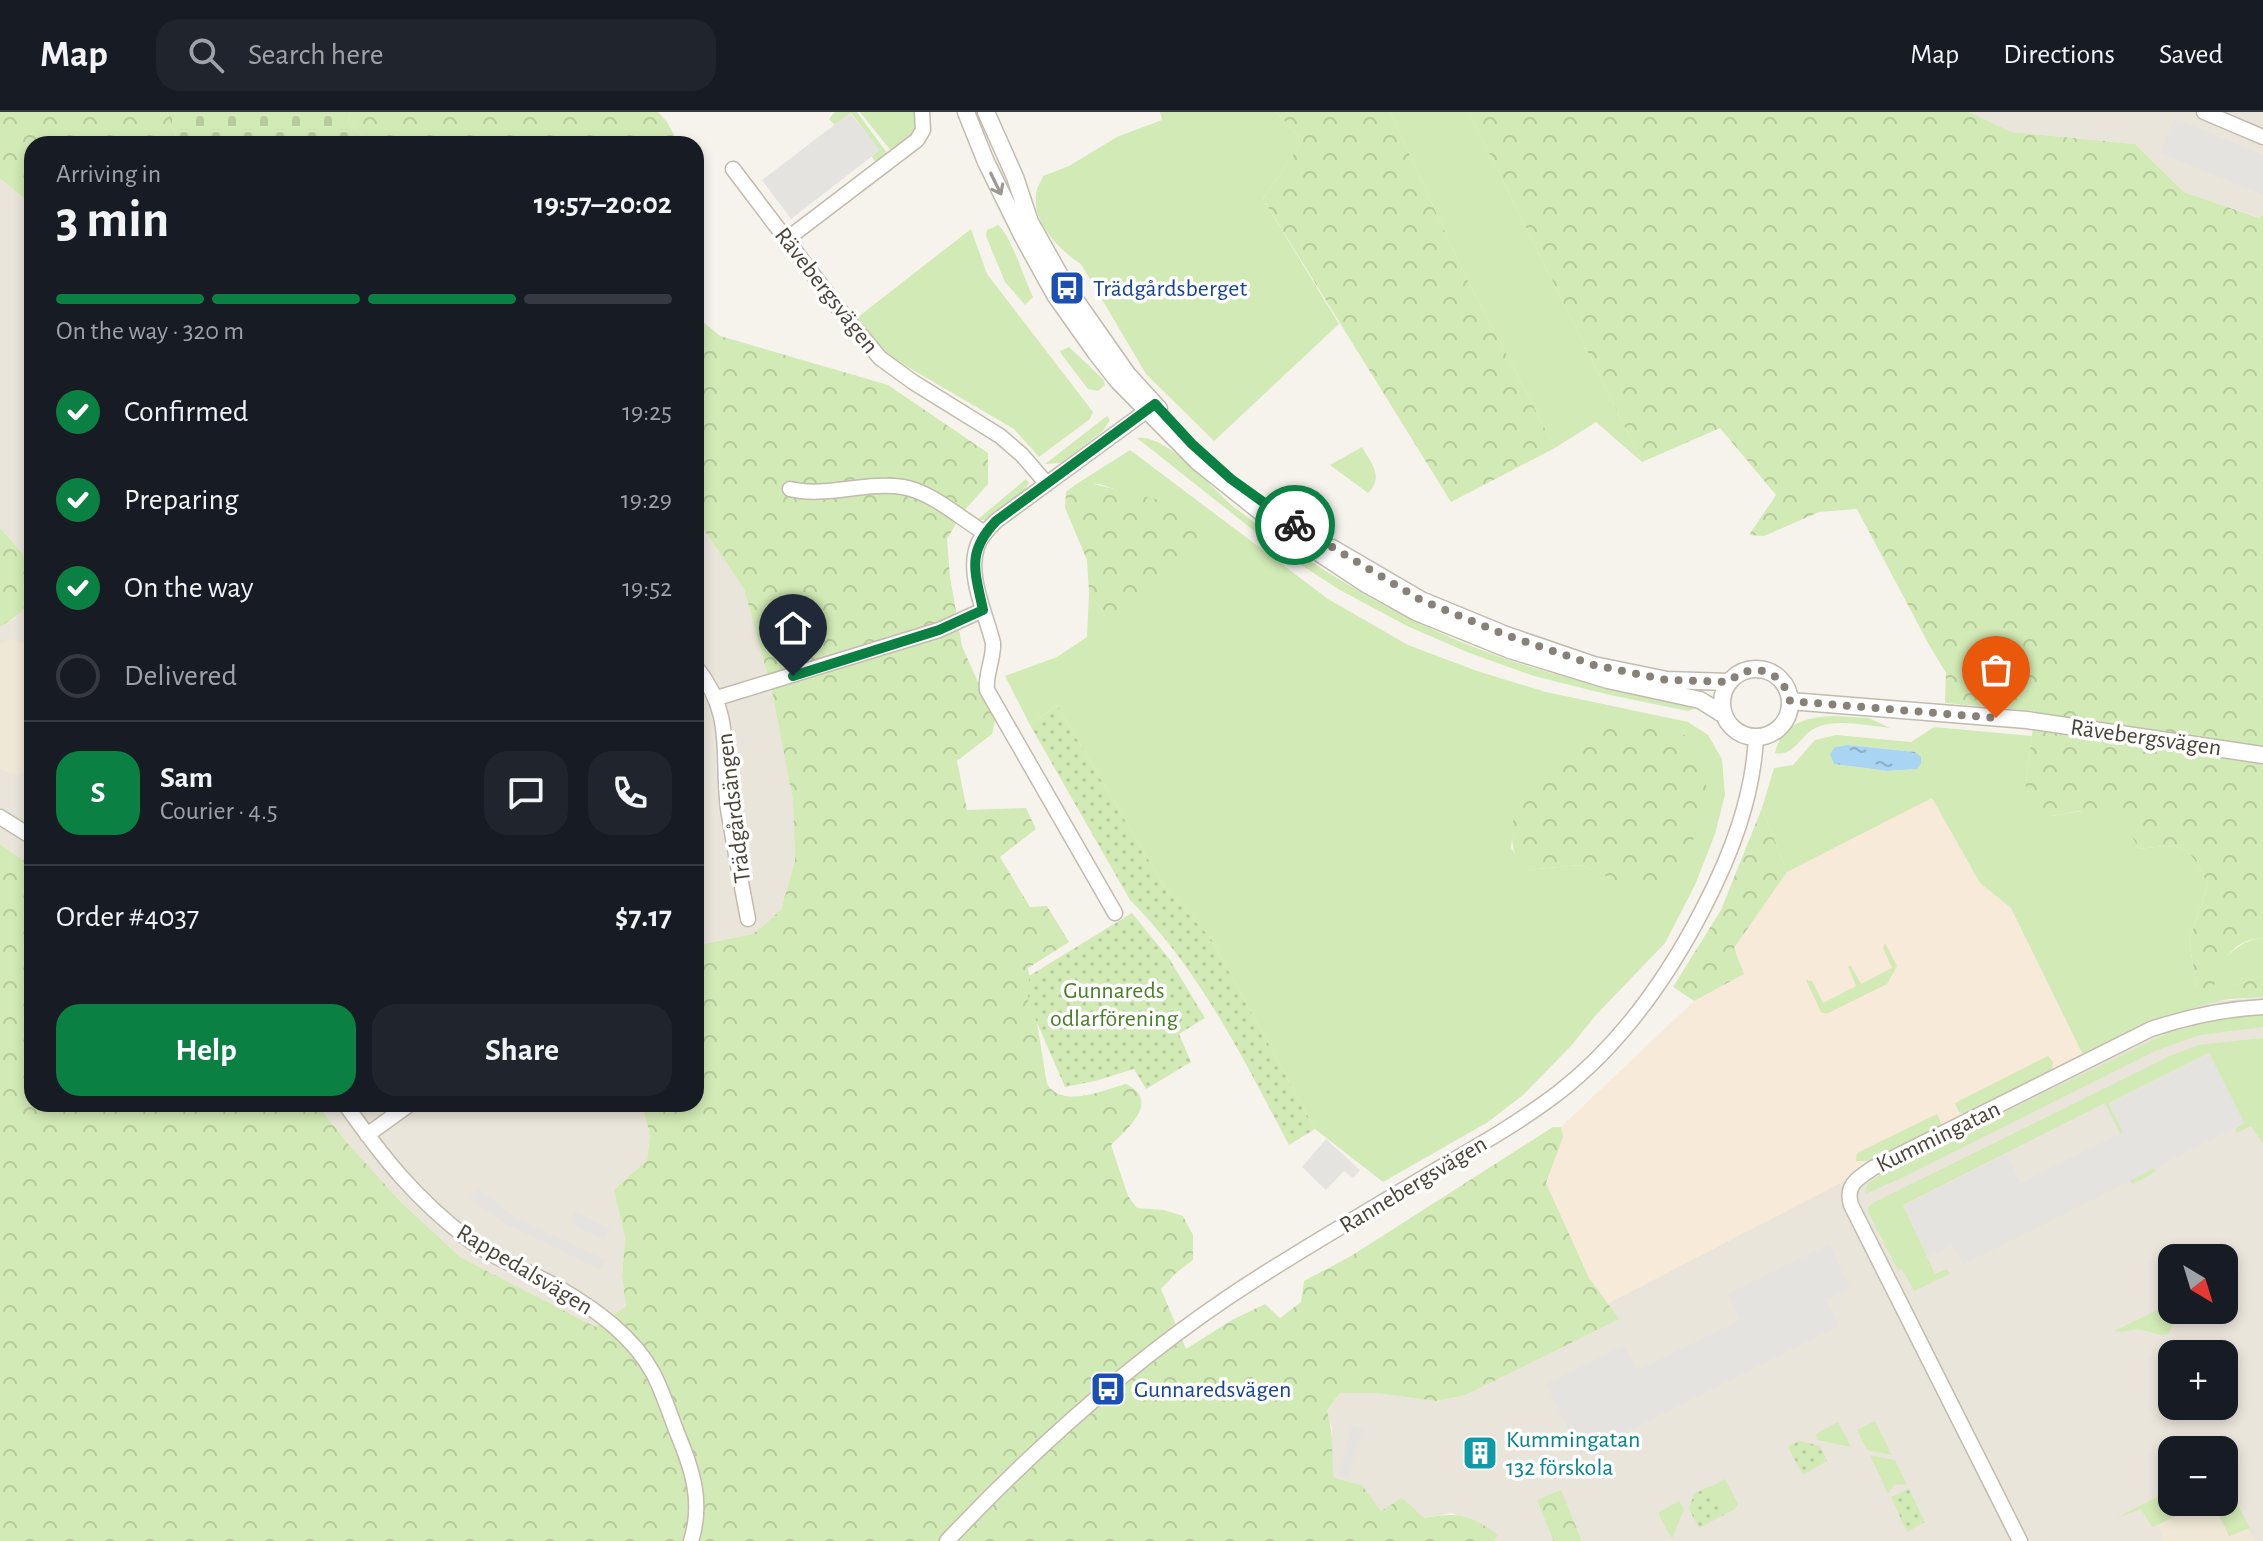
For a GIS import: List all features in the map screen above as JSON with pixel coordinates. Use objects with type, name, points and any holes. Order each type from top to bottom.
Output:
[{"type":"street","points":[[787,239],[917,140],[923,130],[922,112]]},
{"type":"street","points":[[966,112],[997,186],[1055,295],[1096,353],[1151,408],[1231,479],[1299,528],[1421,600],[1506,635],[1594,665],[1667,680],[1729,682],[1745,671],[1766,671],[1783,682],[1790,701],[1789,710],[1780,726],[1773,732],[1756,737],[1737,731],[1724,715],[1700,700],[1608,680],[1525,655],[1416,612],[1366,584],[1277,525],[1198,462],[1151,408],[1067,288],[1030,222],[1015,177],[986,112]]},
{"type":"street","points":[[2204,112],[2263,137]]},
{"type":"street","name":"Rävebergsvägen","points":[[733,169],[880,358],[1000,436],[1022,455],[1047,484]]},
{"type":"street","points":[[1115,913],[987,690],[986,681],[994,653],[983,610],[975,556],[977,545],[996,521],[1151,408]]},
{"type":"street","points":[[790,489],[803,492],[870,487],[907,488],[928,497],[985,533]]},
{"type":"street","name":"Trädgårdsängen","points":[[717,698],[939,630],[983,610]]},
{"type":"street","name":"Trädgårdsängen","points":[[704,679],[717,698],[726,749],[728,806],[748,919]]},
{"type":"street","points":[[1724,715],[1722,704],[1729,682]]},
{"type":"street","name":"Rävebergsvägen","points":[[1790,701],[2027,720],[2263,755]]},
{"type":"street","name":"Rannebergsvägen","points":[[947,1541],[1007,1478],[1080,1411],[1181,1330],[1296,1254],[1517,1122],[1560,1091],[1600,1055],[1640,1009],[1683,949],[1712,892],[1744,816],[1756,737]]},
{"type":"street","points":[[0,817],[24,832]]},
{"type":"street","name":"Kummingatan","points":[[2020,1541],[1851,1205],[1848,1192],[1851,1184],[1873,1168],[2151,1029],[2177,1020],[2263,1007]]},
{"type":"street","name":"Rappedalsvägen","points":[[351,1112],[385,1161],[413,1191],[471,1241],[559,1288],[603,1316],[636,1347],[653,1374],[695,1481],[698,1507],[691,1541]]},
{"type":"street","points":[[367,1135],[399,1112]]},
{"type":"shaded area","points":[[1969,112],[2263,112],[2263,215],[2260,218],[2184,192],[2135,144],[2012,132]]},
{"type":"shaded area","points":[[850,113],[880,150],[791,219],[762,180]]},
{"type":"shaded area","points":[[2174,118],[2263,155],[2263,195],[2160,153]]},
{"type":"shaded area","points":[[0,178],[24,198],[24,555],[0,528]]},
{"type":"shaded area","points":[[704,530],[744,589],[772,691],[793,801],[795,860],[781,910],[753,934],[704,944]]},
{"type":"shaded area","points":[[24,607],[24,860],[0,844],[0,627],[15,618]]},
{"type":"shaded area","points":[[12,639],[24,643],[24,771],[18,776],[0,769],[0,643]]},
{"type":"shaded area","points":[[1932,798],[1980,883],[2011,908],[2084,1057],[1607,1304],[1589,1278],[1546,1183],[1563,1137],[1561,1127],[1694,1001],[1744,974],[1734,948],[1787,872]]},
{"type":"shaded area","points":[[2263,997],[2263,1541],[1582,1541],[1572,1517],[1537,1500],[1553,1541],[1494,1541],[1497,1535],[1452,1513],[1424,1518],[1381,1511],[1362,1485],[1334,1478],[1332,1428],[1327,1412],[1340,1393],[1375,1393],[1436,1401],[1466,1395],[1618,1319],[1607,1304],[1858,1172],[2161,1020],[2210,1002]]},
{"type":"shaded area","points":[[2209,1054],[2244,1123],[1963,1265],[1952,1245],[1929,1257],[1903,1206],[2006,1154],[2021,1183],[2123,1132],[2109,1104]]},
{"type":"shaded area","points":[[323,1112],[644,1112],[650,1135],[647,1160],[614,1190],[625,1238],[622,1276],[626,1306],[596,1327],[460,1257],[401,1202]]},
{"type":"shaded area","points":[[1326,1139],[1360,1170],[1353,1178],[1344,1171],[1326,1190],[1302,1167]]},
{"type":"shaded area","points":[[478,1189],[517,1218],[606,1260],[601,1270],[506,1224],[469,1198]]},
{"type":"shaded area","points":[[575,1211],[610,1229],[604,1240],[570,1223]]},
{"type":"shaded area","points":[[1829,1244],[1850,1288],[1827,1300],[1839,1326],[1581,1455],[1546,1384],[1624,1345],[1638,1370],[1740,1320],[1728,1294]]},
{"type":"shaded area","points":[[1352,1426],[1363,1429],[1348,1478],[1338,1475]]},
{"type":"shaded area","points":[[2158,1495],[2158,1516],[2238,1516],[2238,1506],[2255,1541],[2162,1541],[2164,1539],[2145,1502]]},
{"type":"green space","points":[[0,112],[167,112],[176,136],[24,136],[24,198],[0,178]]},
{"type":"green space","points":[[167,112],[351,112],[348,122],[363,136],[176,136]]},
{"type":"green space","points":[[351,112],[658,112],[675,136],[363,136],[348,122]]},
{"type":"green space","points":[[835,112],[857,112],[887,153],[886,156],[876,162],[871,156],[879,150],[851,113],[835,125],[829,119]]},
{"type":"green space","points":[[860,112],[915,112],[915,125],[911,135],[892,152]]},
{"type":"green space","points":[[1160,112],[1276,112],[1303,140],[1263,199],[1339,324],[1214,441],[1146,374],[1081,264],[1049,235],[1036,205],[1037,190],[1043,176],[1069,166],[1117,137],[1162,120]]},
{"type":"green space","points":[[1276,112],[1390,112],[1461,267],[1555,448],[1451,502],[1263,199],[1303,140]]},
{"type":"green space","points":[[1390,112],[1469,112],[1642,462],[1596,422],[1555,448],[1461,267]]},
{"type":"green space","points":[[1469,112],[1969,112],[2012,132],[2135,144],[2184,192],[2259,218],[2263,215],[2263,939],[2237,946],[2225,959],[2215,984],[2205,990],[2197,988],[2189,941],[2208,885],[2195,861],[2183,849],[2175,847],[2139,849],[2120,815],[2110,811],[2079,811],[2050,816],[2025,810],[2035,711],[1945,703],[1946,673],[1857,509],[1819,512],[1764,536],[1749,535],[1776,495],[1720,428],[1642,462]]},
{"type":"green space","points":[[998,225],[1012,247],[1033,297],[1025,305],[1005,282],[986,236],[987,230]]},
{"type":"green space","points":[[971,229],[987,274],[1093,412],[1090,419],[1039,457],[1014,429],[884,353],[858,317]]},
{"type":"green space","points":[[704,323],[720,336],[888,385],[988,453],[988,484],[963,512],[947,539],[962,646],[995,721],[992,734],[957,761],[967,810],[1026,808],[1036,829],[1000,857],[1030,907],[1047,906],[1069,942],[1028,968],[1047,1084],[1054,1091],[1073,1097],[1126,1084],[1141,1098],[1138,1114],[1111,1145],[1128,1196],[1137,1208],[1164,1210],[1183,1216],[1193,1235],[1193,1260],[1161,1289],[1186,1349],[1232,1320],[1265,1304],[1280,1318],[1301,1302],[1304,1281],[1351,1256],[1553,1127],[1561,1127],[1563,1137],[1546,1183],[1589,1278],[1619,1319],[1466,1395],[1436,1401],[1375,1393],[1340,1393],[1327,1411],[1334,1478],[1362,1485],[1381,1511],[1402,1498],[1424,1518],[1455,1515],[1471,1519],[1498,1535],[1494,1541],[0,1541],[0,844],[24,860],[24,1112],[323,1112],[401,1202],[460,1257],[596,1327],[626,1306],[622,1276],[625,1238],[614,1190],[647,1160],[650,1135],[644,1112],[704,1112],[704,944],[753,934],[781,910],[795,860],[793,801],[772,691],[744,589],[704,530]]},
{"type":"green space","points":[[1069,347],[1103,379],[1105,385],[1098,391],[1088,389],[1062,355],[1060,351]]},
{"type":"green space","points":[[1107,416],[1110,420],[1103,431],[1061,463],[1045,464]]},
{"type":"green space","points":[[1137,438],[1162,444],[1175,453],[1234,507],[1303,557],[1431,629],[1534,668],[1695,707],[1688,711],[1534,676],[1407,626],[1340,590],[1281,552]]},
{"type":"green space","points":[[1362,447],[1376,476],[1368,493],[1330,465]]},
{"type":"green space","points":[[1130,450],[1328,599],[1408,645],[1546,692],[1688,722],[1708,735],[1722,759],[1725,795],[1715,834],[1695,885],[1665,943],[1523,1095],[1488,1122],[1383,1182],[1315,1129],[1210,937],[1167,891],[1057,705],[1030,725],[1005,676],[1057,657],[1087,637],[1089,593],[1105,614],[1120,491],[1099,484],[1075,485]],"holes":[[[1578,739],[1632,887],[1581,865],[1526,870],[1511,848],[1518,809],[1529,784],[1537,773]]]},
{"type":"green space","points":[[1026,479],[1029,483],[1024,491],[988,520],[977,520]]},
{"type":"green space","points":[[1089,483],[1160,500],[1189,517],[1199,535],[1157,594],[1125,615],[1105,614],[1089,593],[1087,560],[1065,508],[1066,492],[1075,485]]},
{"type":"green space","points":[[0,528],[24,555],[24,609],[0,627]]},
{"type":"green space","points":[[1057,705],[1167,891],[1210,937],[1315,1129],[1289,1145],[1199,985],[1130,900],[1030,725]]},
{"type":"green space","points":[[1834,716],[1869,718],[1890,728],[1824,725],[1815,728],[1787,752],[1775,753],[1778,743],[1790,728],[1805,720]]},
{"type":"green space","points":[[1646,725],[1674,728],[1688,738],[1700,762],[1710,801],[1699,831],[1672,870],[1652,885],[1631,887],[1581,865],[1526,870],[1514,852],[1512,828],[1517,804],[1531,779],[1551,759],[1587,734]]},
{"type":"green space","points":[[1934,727],[2032,736],[2025,791],[2050,816],[2086,811],[2114,812],[2126,822],[2139,849],[2175,847],[2183,849],[2195,861],[2208,885],[2189,941],[2197,988],[2236,949],[2254,940],[2263,939],[2263,976],[2230,987],[2230,999],[2173,1016],[2084,1057],[2011,908],[1980,883],[1932,798],[1787,872],[1762,808],[1774,768],[1793,765],[1815,740],[1836,735],[1911,742]],"holes":[[[1848,745],[1915,752],[1921,764],[1917,769],[1888,771],[1834,764],[1835,747]]]},
{"type":"green space","points":[[1762,808],[1787,872],[1734,948],[1744,974],[1694,1001],[1673,987],[1721,910]]},
{"type":"green space","name":"Gunnareds odlarförening","points":[[1132,913],[1170,960],[1205,1018],[1179,1034],[1191,1062],[1146,1089],[1134,1069],[1065,1087],[1028,1002],[1029,976]]},
{"type":"green space","points":[[1885,943],[1897,966],[1887,984],[1826,1014],[1821,1012],[1806,980],[1812,981],[1823,1003],[1856,986],[1848,966],[1851,966],[1861,984],[1892,968],[1883,948]]},
{"type":"green space","points":[[2263,976],[2263,997],[2230,999],[2230,987]]},
{"type":"green space","points":[[2263,1014],[2263,1027],[2200,1035],[2155,1051],[1865,1194],[1867,1185],[1883,1172],[2167,1033],[2221,1019]]},
{"type":"green space","points":[[2263,1038],[2263,1144],[2251,1126],[2237,1133],[2235,1129],[2244,1123],[2209,1053],[2109,1103],[2144,1173],[2154,1168],[2156,1172],[2132,1184],[2130,1180],[2140,1174],[2105,1103],[1903,1205],[1935,1274],[1947,1269],[1950,1274],[1914,1291],[1902,1269],[1898,1270],[1869,1214],[1868,1207],[1873,1203],[2170,1056],[2198,1045]]},
{"type":"green space","points":[[2048,1056],[2053,1062],[2052,1070],[1965,1114],[1959,1112],[1955,1103]]},
{"type":"green space","points":[[1937,1114],[1942,1125],[1869,1161],[1856,1161],[1857,1153]]},
{"type":"green space","points":[[2158,1310],[2158,1324],[2173,1324],[2168,1334],[2161,1335],[2137,1330],[2114,1331]]},
{"type":"green space","points":[[1875,1421],[1892,1455],[1867,1450],[1857,1430]]},
{"type":"green space","points":[[1838,1422],[1851,1447],[1817,1440],[1816,1434]]},
{"type":"green space","points":[[1799,1441],[1820,1446],[1827,1461],[1803,1475],[1788,1447]]},
{"type":"green space","points":[[1870,1455],[1895,1460],[1907,1485],[1895,1484],[1888,1494]]},
{"type":"green space","points":[[1725,1479],[1738,1504],[1724,1515],[1710,1487]]},
{"type":"green space","points":[[1710,1486],[1724,1515],[1699,1528],[1689,1509],[1694,1494]]},
{"type":"green space","points":[[1909,1489],[1925,1522],[1907,1532],[1891,1497]]},
{"type":"green space","points":[[1561,1490],[1582,1541],[1553,1541],[1537,1500]]},
{"type":"green space","points":[[2158,1496],[2158,1516],[2175,1516],[2152,1527],[2141,1509],[2116,1518]]},
{"type":"green space","points":[[1679,1501],[1684,1509],[1672,1539],[1658,1513]]},
{"type":"green space","points":[[2238,1505],[2250,1528],[2229,1536],[2218,1516],[2238,1516]]},
{"type":"water","points":[[1848,745],[1915,752],[1921,757],[1921,764],[1917,769],[1888,771],[1834,764],[1830,754],[1835,747]]},
{"type":"way so far","points":[[1295,525],[1421,600],[1506,635],[1594,665],[1667,680],[1729,682],[1736,675],[1756,669],[1775,675],[1783,682],[1790,701],[1996,718]]},
{"type":"place","name":"Trädgårdsberget","points":[[1067,288]]},
{"type":"place","name":"Gunnaredsvägen","points":[[1108,1389]]},
{"type":"place","name":"Kummingatan 132 förskola","points":[[1480,1453]]},
{"type":"route","points":[[793,676],[939,630],[983,610],[975,556],[977,545],[985,533],[996,521],[1155,404],[1192,444],[1231,479],[1295,525]]}]
